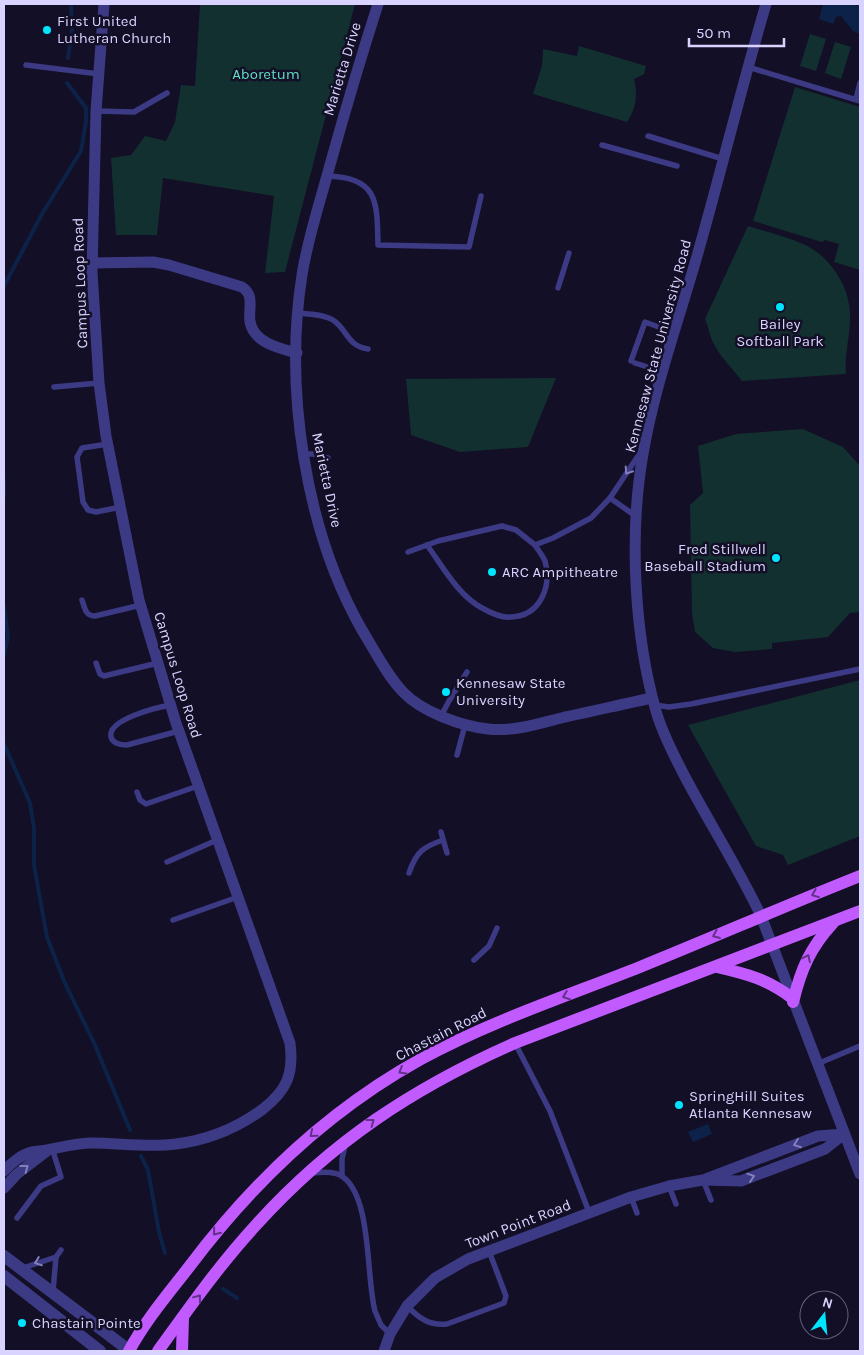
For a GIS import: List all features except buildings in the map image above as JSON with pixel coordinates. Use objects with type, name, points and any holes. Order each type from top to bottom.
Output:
[{"type":"main road","name":"Chastain Road","points":[[130,1351],[144,1328],[196,1258],[248,1195],[294,1150],[352,1104],[407,1068],[460,1040],[860,876]]},
{"type":"main road","points":[[158,1351],[254,1226],[306,1174],[377,1117],[423,1088],[476,1060],[515,1043],[860,911]]},
{"type":"main road","points":[[717,967],[756,977],[778,988],[793,1000],[808,954],[834,921]]},
{"type":"main road","points":[[182,1351],[183,1317]]},
{"type":"street","name":"Campus Loop Road","points":[[4,1171],[9,1165],[30,1152],[90,1143],[173,1145],[199,1141],[228,1130],[251,1118],[271,1102],[284,1089],[290,1075],[291,1066],[290,1043],[198,786],[158,663],[141,604],[108,444],[99,383],[94,327],[92,263],[96,111],[104,4]]},
{"type":"street","name":"Marietta Drive","points":[[378,4],[312,227],[302,276],[298,313],[298,400],[301,441],[316,511],[334,571],[358,623],[390,677],[405,694],[425,708],[441,716],[489,729],[513,729],[653,702]]},
{"type":"street","name":"Kennesaw State University Road","points":[[766,4],[663,372],[645,445],[640,477],[636,559],[641,635],[653,702],[672,752],[750,892],[761,916],[860,1174]]},
{"type":"street","points":[[92,263],[153,262],[242,287],[250,295],[250,325],[256,335],[267,342],[297,353]]},
{"type":"street","name":"Town Point Road","points":[[384,1351],[390,1334],[407,1306],[435,1278],[468,1259],[631,1197],[669,1186],[702,1180],[818,1136],[844,1134]]},
{"type":"street","name":"Campus Loop Road","points":[[4,1188],[17,1174],[51,1149]]},
{"type":"street","points":[[4,1256],[130,1351]]},
{"type":"street","points":[[4,1276],[100,1351]]},
{"type":"lane","points":[[26,65],[99,74]]},
{"type":"lane","points":[[748,67],[858,100],[860,83]]},
{"type":"lane","points":[[96,111],[134,112],[167,94]]},
{"type":"lane","points":[[648,136],[724,159]]},
{"type":"lane","points":[[602,145],[677,166]]},
{"type":"lane","points":[[327,176],[344,176],[360,183],[372,195],[377,209],[378,245],[469,248],[481,196]]},
{"type":"lane","points":[[558,288],[569,254]]},
{"type":"lane","points":[[298,313],[329,318],[338,324],[353,344],[368,349]]},
{"type":"lane","points":[[663,372],[633,362],[645,322],[675,333]]},
{"type":"lane","points":[[54,387],[99,383]]},
{"type":"lane","points":[[108,444],[82,448],[79,452],[77,457],[83,502],[88,510],[96,512],[121,507]]},
{"type":"lane","points":[[535,545],[553,538],[591,518],[610,498],[645,445]]},
{"type":"lane","points":[[304,454],[328,458]]},
{"type":"lane","points":[[610,498],[637,517]]},
{"type":"lane","points":[[408,552],[427,545],[461,535],[502,526],[516,530],[535,545],[545,560],[547,580],[542,600],[530,612],[510,617],[482,608],[464,595],[427,545]]},
{"type":"lane","points":[[82,600],[86,613],[90,616],[141,604]]},
{"type":"lane","points":[[96,663],[100,674],[104,676],[158,663]]},
{"type":"lane","points":[[653,702],[669,707],[692,704],[860,669]]},
{"type":"lane","points":[[441,716],[467,672]]},
{"type":"lane","points":[[171,705],[146,710],[127,719],[112,729],[110,732],[112,740],[118,745],[127,745],[179,731]]},
{"type":"lane","points":[[457,755],[465,724]]},
{"type":"lane","points":[[137,792],[140,800],[146,804],[198,786]]},
{"type":"lane","points":[[441,832],[447,854]]},
{"type":"lane","points":[[167,862],[217,840]]},
{"type":"lane","points":[[409,873],[414,858],[427,846],[443,840]]},
{"type":"lane","points":[[173,920],[238,897]]},
{"type":"lane","points":[[474,960],[489,946],[497,928]]},
{"type":"lane","points":[[515,1043],[550,1110],[589,1212]]},
{"type":"lane","points":[[817,1064],[860,1046]]},
{"type":"lane","points":[[342,1176],[342,1159],[346,1140]]},
{"type":"lane","points":[[17,1218],[42,1186],[61,1176],[51,1149]]},
{"type":"lane","points":[[306,1174],[322,1173],[342,1176],[352,1186],[361,1211],[373,1302],[381,1325],[390,1334]]},
{"type":"lane","points":[[702,1180],[711,1200]]},
{"type":"lane","points":[[669,1186],[676,1204]]},
{"type":"lane","points":[[631,1197],[637,1213]]},
{"type":"lane","points":[[53,1293],[56,1257],[61,1250]]},
{"type":"lane","points":[[407,1306],[424,1320],[439,1325],[447,1324],[504,1303],[506,1296],[489,1251]]},
{"type":"lane","points":[[21,1269],[56,1257]]},
{"type":"green space","name":"Aboretum","points":[[200,4],[355,4],[285,272],[265,273],[274,196],[163,178],[157,235],[116,235],[111,158],[131,155],[145,136],[166,141],[175,122],[181,85],[195,86]]},
{"type":"green space","points":[[810,34],[826,39],[816,71],[800,66]]},
{"type":"green space","points":[[835,42],[851,47],[841,79],[825,73]]},
{"type":"green space","points":[[579,46],[646,66],[644,74],[634,79],[635,102],[627,122],[533,94],[542,66],[543,49],[577,56]]},
{"type":"green space","points":[[795,87],[860,107],[860,270],[834,262],[839,244],[825,240],[822,242],[753,221]]},
{"type":"green space","name":"Bailey Softball Park","points":[[748,226],[803,244],[821,255],[836,272],[842,282],[849,302],[850,329],[846,374],[742,381],[718,351],[705,319]]},
{"type":"green space","points":[[556,378],[528,447],[460,452],[411,435],[406,379]]},
{"type":"green space","name":"Fred Stillwell Baseball Stadium","points":[[803,429],[843,447],[860,466],[860,612],[850,613],[828,637],[772,643],[772,649],[735,652],[713,648],[695,632],[692,613],[690,505],[703,493],[698,446],[736,434]]},
{"type":"green space","points":[[860,680],[860,836],[788,865],[783,855],[756,846],[688,725]]},
{"type":"water","points":[[823,4],[856,4],[858,6],[860,4],[860,34],[853,31],[841,16],[836,17],[833,24],[819,19]]},
{"type":"water","points":[[708,1124],[712,1134],[693,1142],[688,1132]]},
{"type":"waterway","points":[[68,58],[72,30],[71,4]]},
{"type":"waterway","points":[[4,286],[42,214],[81,151],[86,122],[86,108],[67,83]]},
{"type":"waterway","points":[[4,480],[4,496]]},
{"type":"waterway","points":[[4,607],[8,637],[4,654]]},
{"type":"waterway","points":[[4,744],[30,803],[34,828],[34,865],[47,937],[64,981],[95,1045],[130,1130]]},
{"type":"waterway","points":[[141,1156],[148,1170],[159,1232],[165,1253]]},
{"type":"waterway","points":[[223,1289],[237,1298]]},
{"type":"place","name":"First United Lutheran Church","points":[[47,30]]},
{"type":"place","name":"Bailey Softball Park","points":[[780,307]]},
{"type":"place","name":"Fred Stillwell Baseball Stadium","points":[[776,558]]},
{"type":"place","name":"ARC Ampitheatre","points":[[492,572]]},
{"type":"place","name":"Kennesaw State University","points":[[446,692]]},
{"type":"place","name":"SpringHill Suites Atlanta Kennesaw","points":[[679,1105]]},
{"type":"place","name":"Chastain Pointe","points":[[22,1323]]}]
